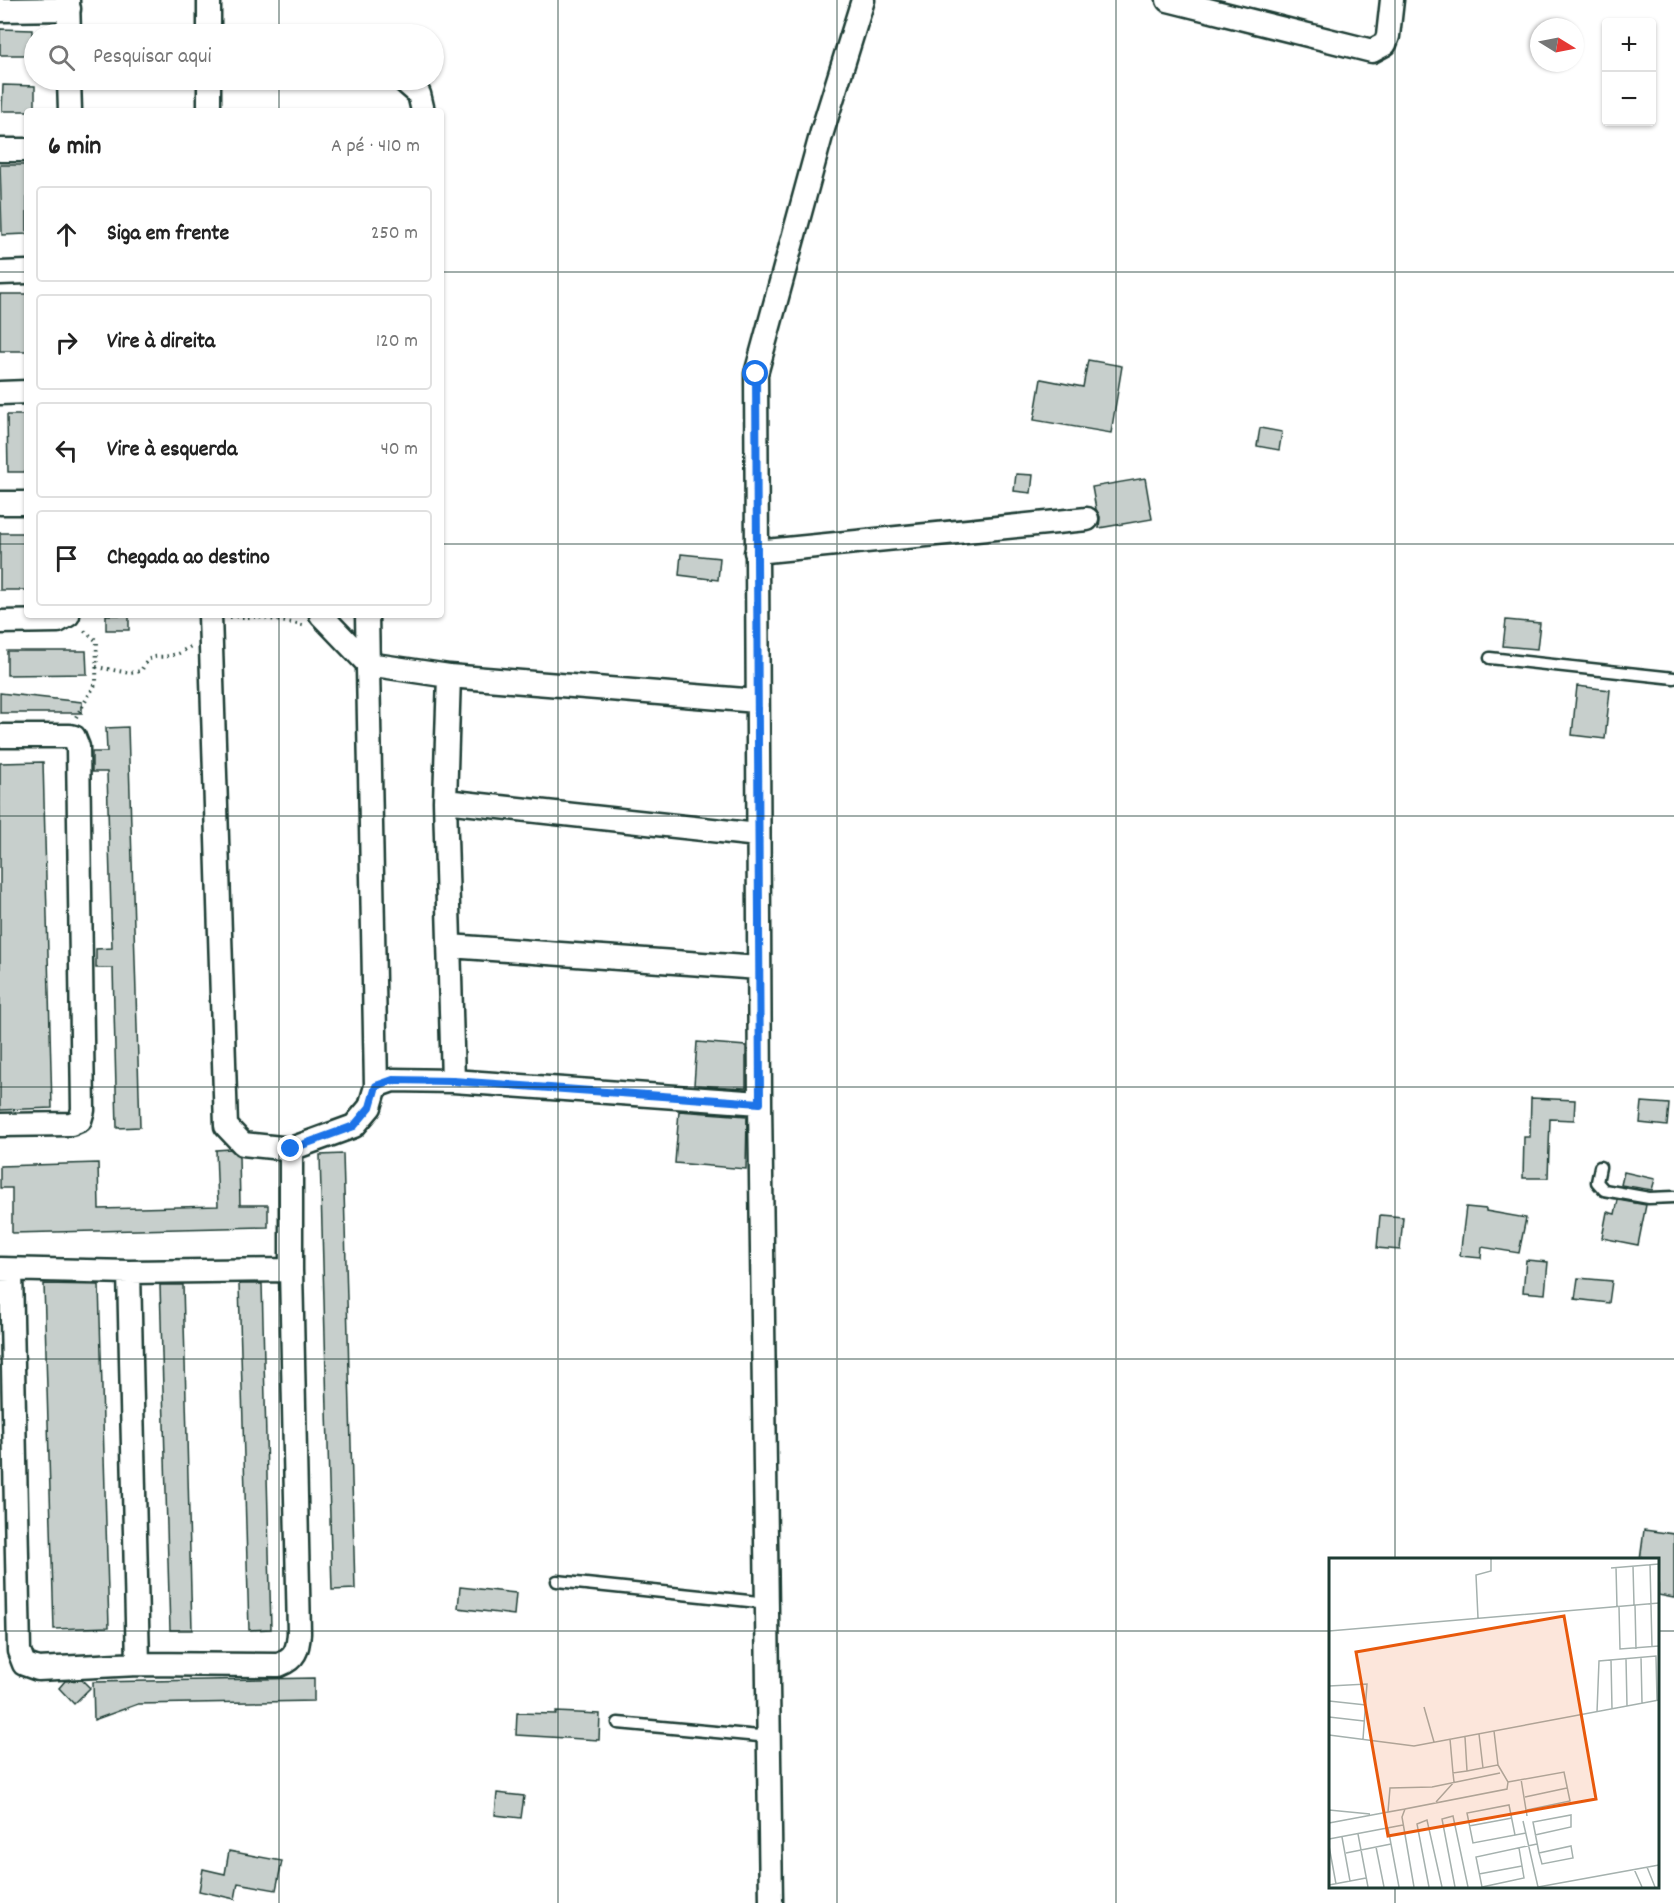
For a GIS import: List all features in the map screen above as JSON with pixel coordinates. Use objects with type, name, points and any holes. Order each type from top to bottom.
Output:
[{"type":"street","points":[[209,0],[209,24]]},
{"type":"street","points":[[771,1903],[760,1103],[756,374],[822,132],[863,0]]},
{"type":"street","points":[[1183,2],[1372,51],[1385,44],[1392,0]]},
{"type":"street","points":[[0,10],[69,5],[69,24]]},
{"type":"street","points":[[69,90],[70,108]]},
{"type":"street","points":[[209,90],[209,108]]},
{"type":"street","points":[[414,90],[419,94],[422,108]]},
{"type":"street","points":[[0,150],[24,150]]},
{"type":"street","points":[[0,273],[24,272]]},
{"type":"street","points":[[0,393],[24,392]]},
{"type":"street","points":[[0,503],[24,503]]},
{"type":"street","points":[[756,552],[1088,519]]},
{"type":"street","points":[[0,622],[58,621],[64,618]]},
{"type":"street","points":[[210,618],[226,1126],[243,1144],[291,1149],[354,1126],[370,1107],[376,1086],[367,618]]},
{"type":"street","points":[[324,618],[368,664],[449,676],[757,701]]},
{"type":"street","points":[[449,676],[445,801],[453,1081]]},
{"type":"street","points":[[0,736],[65,735],[74,737],[78,747],[82,1115],[80,1120],[71,1124],[0,1125]]},
{"type":"street","points":[[445,801],[758,835]]},
{"type":"street","points":[[449,946],[759,968]]},
{"type":"street","points":[[376,1086],[393,1080],[453,1081],[760,1103]]},
{"type":"street","points":[[291,1149],[291,1270],[299,1633],[296,1654],[290,1661],[279,1665],[138,1664],[38,1669],[29,1667],[19,1651],[5,1270],[129,1272],[291,1270]]},
{"type":"street","points":[[129,1272],[138,1664]]},
{"type":"lane","points":[[1490,658],[1674,678]]},
{"type":"lane","points":[[1600,1167],[1597,1182],[1604,1190],[1649,1198],[1674,1197]]},
{"type":"lane","points":[[557,1581],[768,1603]]},
{"type":"lane","points":[[618,1723],[770,1737]]},
{"type":"path","points":[[65,735],[96,683],[97,641],[70,618]]},
{"type":"building","points":[[0,29],[24,30],[24,55],[0,55]]},
{"type":"building","points":[[3,85],[24,86],[24,90],[35,90],[35,108],[24,108],[24,111],[2,111]]},
{"type":"building","points":[[0,165],[24,165],[24,234],[2,235]]},
{"type":"building","points":[[0,294],[24,294],[24,351],[0,351]]},
{"type":"building","points":[[1088,360],[1122,366],[1111,433],[1034,420],[1041,379],[1083,387]]},
{"type":"building","points":[[7,415],[24,415],[24,472],[8,472]]},
{"type":"building","points":[[1260,428],[1282,432],[1279,450],[1257,446]]},
{"type":"building","points":[[1016,474],[1033,475],[1031,493],[1014,491]]},
{"type":"building","points":[[1145,478],[1152,519],[1099,528],[1100,517],[1096,509],[1092,487]]},
{"type":"building","points":[[0,533],[24,533],[24,590],[0,590]]},
{"type":"building","points":[[681,554],[720,558],[718,580],[679,575]]},
{"type":"building","points":[[106,618],[129,618],[129,630],[106,630]]},
{"type":"building","points":[[1506,620],[1540,623],[1537,649],[1503,646]]},
{"type":"building","points":[[7,651],[86,651],[87,674],[7,675]]},
{"type":"building","points":[[1577,686],[1610,690],[1605,739],[1572,735]]},
{"type":"building","points":[[0,693],[82,702],[82,713],[0,713]]},
{"type":"building","points":[[128,727],[140,1127],[117,1128],[113,968],[96,968],[96,949],[112,948],[107,772],[92,772],[92,752],[107,752],[106,728]]},
{"type":"building","points":[[43,762],[52,1108],[0,1110],[0,763]]},
{"type":"building","points":[[697,1042],[746,1046],[746,1088],[694,1085]]},
{"type":"building","points":[[1531,1098],[1575,1100],[1574,1120],[1550,1119],[1548,1178],[1523,1178],[1524,1137],[1530,1137]]},
{"type":"building","points":[[1642,1102],[1669,1104],[1667,1126],[1640,1123]]},
{"type":"building","points":[[679,1111],[747,1116],[746,1169],[675,1163]]},
{"type":"building","points":[[230,1149],[239,1156],[240,1205],[268,1205],[268,1227],[12,1233],[12,1188],[0,1188],[0,1166],[98,1163],[99,1209],[218,1206],[216,1150]]},
{"type":"building","points":[[343,1154],[355,1589],[332,1590],[320,1155]]},
{"type":"building","points":[[1624,1172],[1655,1179],[1652,1190],[1621,1185]]},
{"type":"building","points":[[1618,1200],[1646,1205],[1638,1245],[1602,1238],[1607,1212],[1615,1214]]},
{"type":"building","points":[[1466,1207],[1526,1218],[1519,1253],[1482,1247],[1481,1258],[1460,1256]]},
{"type":"building","points":[[1380,1215],[1403,1217],[1400,1250],[1377,1248]]},
{"type":"building","points":[[1526,1260],[1548,1262],[1545,1294],[1523,1292]]},
{"type":"building","points":[[1578,1278],[1612,1281],[1609,1303],[1575,1299]]},
{"type":"building","points":[[44,1284],[99,1285],[109,1627],[54,1629]]},
{"type":"building","points":[[239,1284],[262,1284],[271,1629],[249,1630]]},
{"type":"building","points":[[160,1285],[183,1285],[192,1630],[170,1630]]},
{"type":"building","points":[[1644,1530],[1674,1534],[1674,1598],[1659,1595],[1659,1558],[1640,1558]]},
{"type":"building","points":[[460,1587],[516,1593],[514,1615],[458,1608]]},
{"type":"building","points":[[314,1678],[314,1701],[138,1704],[94,1720],[93,1682]]},
{"type":"building","points":[[82,1680],[90,1688],[74,1704],[59,1688],[65,1681]]},
{"type":"building","points":[[556,1712],[600,1714],[599,1740],[516,1735],[517,1713],[556,1714]]},
{"type":"building","points":[[497,1793],[524,1796],[521,1818],[495,1815]]},
{"type":"building","points":[[229,1851],[282,1861],[276,1890],[238,1883],[235,1899],[199,1891],[203,1869],[225,1874]]},
{"type":"route","points":[[291,1149],[354,1126],[370,1107],[376,1086],[393,1080],[453,1081],[760,1103],[756,374]]}]
